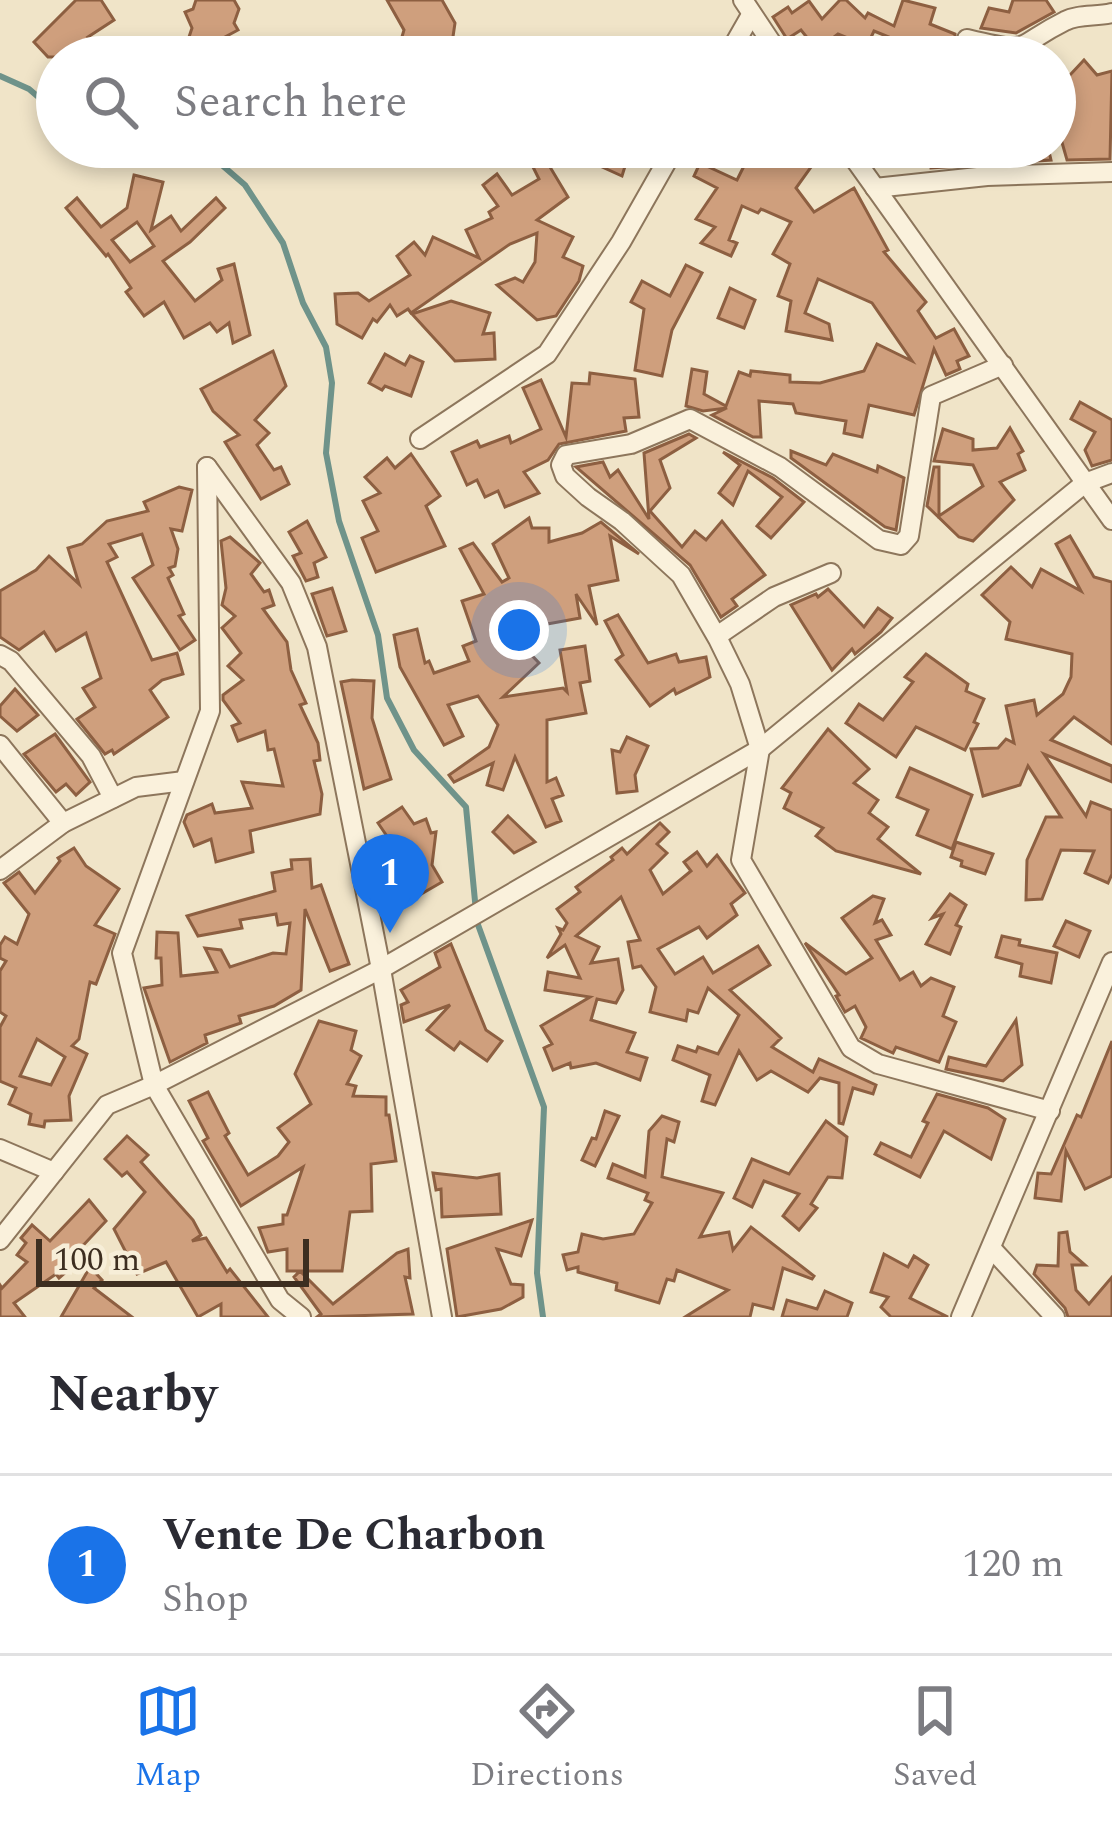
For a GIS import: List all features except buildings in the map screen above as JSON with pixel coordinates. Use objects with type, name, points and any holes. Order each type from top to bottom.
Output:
[{"type":"street","points":[[736,36],[747,8]]},
{"type":"street","points":[[747,8],[766,36]]},
{"type":"street","points":[[1042,36],[1067,19],[1112,13]]},
{"type":"street","points":[[420,440],[547,354],[663,168]]},
{"type":"street","points":[[861,168],[1112,520]]},
{"type":"street","points":[[875,188],[986,176],[1112,172]]},
{"type":"street","points":[[1003,365],[931,396],[909,536],[901,545],[879,540],[780,467],[690,419],[631,444],[566,455],[561,465],[565,476],[652,545],[681,575],[717,636],[740,684],[760,749],[741,860],[851,1048],[878,1064],[1050,1111]]},
{"type":"street","points":[[301,1317],[280,1300],[154,1085],[122,953],[210,711],[207,467],[291,583],[317,646],[382,968],[442,1317]]},
{"type":"street","points":[[0,1240],[107,1105],[382,968],[760,749],[1085,483],[1112,473]]},
{"type":"street","points":[[717,636],[774,597],[830,572]]},
{"type":"street","points":[[0,655],[91,756],[113,798]]},
{"type":"street","points":[[0,745],[63,823]]},
{"type":"street","points":[[0,870],[63,823],[113,798],[136,787],[184,781]]},
{"type":"street","points":[[961,1317],[1112,962]]},
{"type":"street","points":[[0,1149],[53,1172]]},
{"type":"street","points":[[992,1250],[1055,1317]]},
{"type":"waterway","points":[[0,76],[36,95]]},
{"type":"waterway","points":[[225,168],[245,185],[283,243],[303,303],[326,347],[332,383],[326,453],[339,521],[378,635],[387,698],[414,750],[466,807],[477,922],[544,1107],[537,1273],[543,1317]]},
{"type":"place","name":"Vente De Charbon","points":[[390,933]]}]
